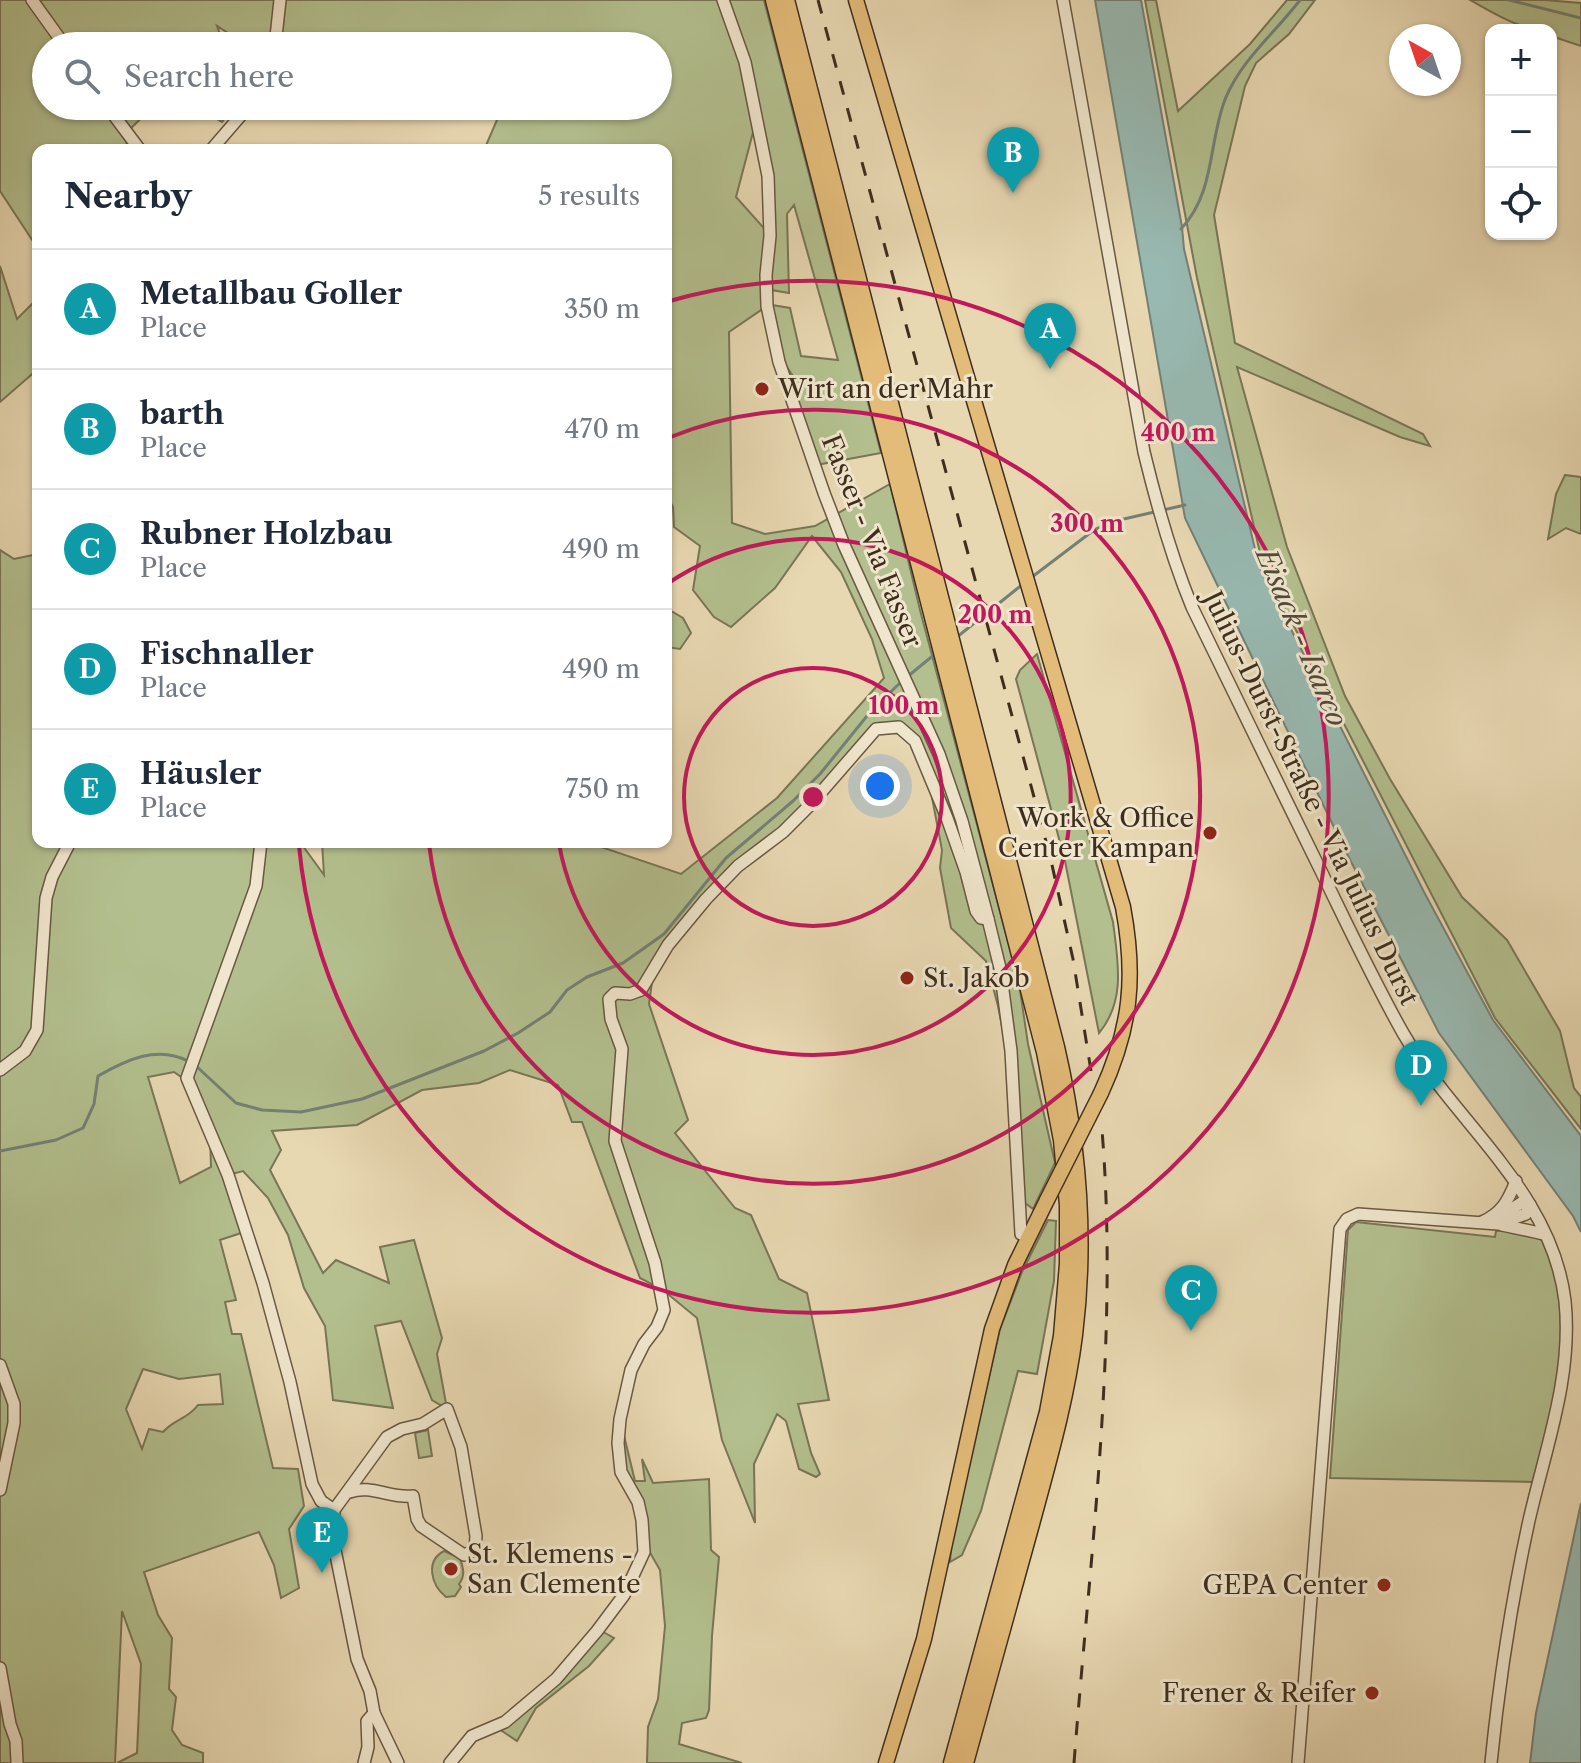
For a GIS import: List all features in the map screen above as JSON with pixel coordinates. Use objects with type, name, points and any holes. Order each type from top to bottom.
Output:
[{"type":"highway","points":[[774,0],[1045,1052],[1066,1180],[1068,1264],[1055,1378],[952,1763]]},
{"type":"highway","points":[[786,0],[1056,1047],[1078,1177],[1080,1265],[1068,1378],[965,1763]]},
{"type":"main road","points":[[856,0],[1123,907],[1130,956],[1129,1007],[1116,1059],[1028,1238],[1003,1294],[992,1329],[924,1639],[886,1763]]},
{"type":"street","points":[[32,0],[55,32]]},
{"type":"street","points":[[277,32],[280,0]]},
{"type":"street","name":"Fasser - Via Fasser","points":[[723,0],[745,62],[768,176],[770,236],[767,306],[779,362],[834,520],[939,754],[962,821],[988,919]]},
{"type":"street","name":"Julius-Durst-Straße - Via Julius Durst","points":[[1063,0],[1144,452],[1160,518],[1192,607],[1383,996],[1423,1064],[1516,1181],[1544,1234],[1558,1269],[1565,1301],[1566,1343],[1561,1387],[1513,1595],[1491,1763]]},
{"type":"street","points":[[118,120],[136,144]]},
{"type":"street","points":[[216,144],[237,120]]},
{"type":"street","points":[[450,1763],[472,1736],[513,1717],[556,1679],[624,1595],[645,1544],[638,1502],[621,1472],[618,1443],[631,1370],[664,1310],[655,1263],[615,1141],[622,1049],[607,1005],[609,999],[615,993],[630,994],[641,990],[668,945],[706,899],[738,866],[783,832],[876,729],[899,727],[915,741],[947,818],[976,911],[981,918],[988,919],[1000,968],[1011,1051],[1021,1234],[1028,1238]]},
{"type":"street","points":[[0,1070],[25,1051],[37,1030],[46,898],[52,877],[67,848]]},
{"type":"street","points":[[260,848],[256,886],[187,1078],[228,1175],[263,1283],[290,1382],[312,1484],[321,1501],[334,1510]]},
{"type":"street","points":[[1497,1220],[1516,1181]]},
{"type":"street","points":[[1497,1220],[1521,1203],[1530,1205]]},
{"type":"street","points":[[1298,1763],[1340,1229],[1347,1219],[1358,1214],[1481,1223],[1497,1220],[1544,1234]]},
{"type":"street","points":[[0,1365],[14,1404],[14,1423],[0,1490]]},
{"type":"street","points":[[350,1492],[364,1489],[403,1497],[413,1496],[421,1526],[464,1555],[470,1554],[477,1546],[461,1447],[447,1409],[423,1424],[402,1429],[387,1437],[334,1510],[333,1540],[357,1659],[370,1691],[374,1713],[398,1763]]},
{"type":"street","points":[[0,1668],[16,1741],[17,1763]]},
{"type":"street","points":[[364,1763],[368,1747],[367,1721],[374,1713]]},
{"type":"green space","points":[[0,0],[764,0],[881,453],[816,465],[788,384],[800,386],[782,360],[772,305],[790,308],[801,356],[838,360],[794,205],[787,214],[789,293],[771,290],[767,306],[729,332],[732,523],[765,534],[815,526],[890,484],[920,610],[1019,983],[1028,1044],[1055,1163],[1033,1209],[1021,1200],[1018,1109],[986,961],[951,928],[940,868],[942,850],[926,766],[907,732],[876,729],[810,805],[738,866],[654,967],[649,1004],[688,1120],[675,1133],[735,1208],[751,1215],[779,1279],[807,1293],[829,1400],[798,1404],[820,1474],[816,1477],[799,1469],[786,1421],[777,1414],[754,1464],[755,1523],[722,1440],[697,1318],[663,1290],[640,1278],[582,1122],[572,1122],[558,1085],[510,1070],[479,1083],[422,1090],[357,1125],[272,1131],[281,1150],[270,1170],[323,1273],[336,1260],[389,1283],[380,1247],[414,1240],[442,1338],[437,1354],[447,1409],[432,1400],[401,1321],[375,1326],[393,1408],[333,1400],[325,1326],[304,1288],[288,1235],[268,1198],[243,1171],[228,1175],[247,1231],[220,1240],[236,1300],[225,1302],[232,1334],[241,1334],[273,1468],[298,1469],[304,1506],[289,1529],[299,1588],[281,1598],[274,1565],[259,1532],[144,1572],[158,1615],[172,1638],[169,1689],[176,1697],[172,1730],[182,1745],[203,1753],[203,1763],[117,1763],[137,1753],[141,1664],[122,1611],[115,1763],[0,1763],[0,550],[14,559],[32,555],[32,848],[304,848],[324,875],[322,848],[604,848],[681,874],[777,798],[884,678],[872,639],[841,572],[812,536],[775,588],[731,627],[714,617],[693,590],[700,546],[674,527],[672,505],[672,144],[487,144],[497,120],[672,120],[672,32],[226,32],[217,26],[219,32],[32,32],[32,120],[139,120],[127,132],[126,144],[32,144],[32,240],[0,191]],"holes":[[[757,117],[770,235],[736,197]],[[174,1072],[188,1082],[210,1135],[211,1167],[180,1183],[148,1077]],[[143,1369],[179,1379],[220,1374],[223,1404],[198,1405],[163,1432],[149,1429],[142,1449],[126,1409]]]},
{"type":"green space","points":[[1145,0],[1156,0],[1178,111],[1250,44],[1287,0],[1315,0],[1289,34],[1256,63],[1245,86],[1214,215],[1235,343],[1423,434],[1430,446],[1400,437],[1237,367],[1287,547],[1345,696],[1390,779],[1462,897],[1507,940],[1560,1031],[1574,1088],[1581,1097],[1581,1129],[1495,1018],[1263,566],[1197,278]]},
{"type":"green space","points":[[1470,0],[1581,3],[1581,46],[1557,38],[1557,24],[1509,21]]},
{"type":"green space","points":[[0,266],[17,319],[32,304],[32,374],[0,402]]},
{"type":"green space","points":[[1565,475],[1581,477],[1581,534],[1566,528],[1548,539],[1556,494]]},
{"type":"green space","points":[[672,612],[683,618],[691,633],[680,649],[672,648]]},
{"type":"green space","points":[[1037,654],[1113,922],[1118,966],[1117,994],[1108,1021],[1099,1033],[1065,861],[1016,679],[1020,670]]},
{"type":"green space","points":[[1048,1220],[1056,1221],[1054,1281],[1037,1374],[1018,1371],[981,1511],[962,1555],[950,1562],[952,1537],[1000,1329],[1022,1272]]},
{"type":"green space","points":[[1356,1222],[1495,1237],[1496,1231],[1516,1230],[1542,1240],[1553,1269],[1561,1330],[1555,1392],[1533,1482],[1330,1478],[1348,1230]]},
{"type":"green space","points":[[620,1419],[635,1481],[645,1481],[642,1459],[653,1483],[709,1479],[711,1550],[719,1557],[709,1710],[706,1718],[682,1723],[679,1744],[742,1763],[647,1763],[648,1727],[658,1699],[665,1626],[660,1570],[645,1544],[642,1520],[628,1488]]},
{"type":"green space","points":[[428,1430],[432,1456],[419,1458],[415,1433]]},
{"type":"green space","points":[[444,1551],[460,1558],[462,1565],[461,1587],[455,1596],[446,1597],[441,1592],[432,1573],[434,1561]]},
{"type":"green space","points":[[596,1628],[614,1638],[589,1666],[536,1708],[517,1741],[496,1727],[550,1682]]},
{"type":"water","points":[[1095,0],[1141,0],[1184,249],[1259,566],[1424,892],[1493,1020],[1581,1136],[1581,1232],[1573,1216],[1439,1033],[1343,846],[1185,518]]},
{"type":"water","points":[[1581,1503],[1581,1763],[1530,1763],[1536,1713]]},
{"type":"waterway","points":[[1181,229],[1192,215],[1206,183],[1220,114],[1233,83],[1250,58],[1300,0]]},
{"type":"waterway","points":[[1509,0],[1581,18]]},
{"type":"waterway","points":[[1032,577],[1094,530],[1115,521],[1185,505]]},
{"type":"waterway","points":[[957,637],[1023,584]]},
{"type":"waterway","points":[[907,677],[935,654]]},
{"type":"waterway","points":[[195,1065],[236,1103],[262,1110],[301,1112],[362,1099],[484,1051],[518,1033],[550,1012],[567,990],[587,977],[623,963],[664,934],[726,858],[820,774],[871,711],[901,682]]},
{"type":"waterway","points":[[0,1151],[56,1140],[83,1128],[94,1104],[98,1076],[120,1065],[153,1054],[176,1056],[188,1061]]},
{"type":"railway","points":[[818,0],[1050,856],[1073,959],[1091,1071]]},
{"type":"railway","points":[[1074,1763],[1105,1367],[1107,1287],[1102,1130]]},
{"type":"place","name":"barth","points":[[1013,193]]},
{"type":"place","name":"Metallbau Goller","points":[[1050,369]]},
{"type":"place","name":"Wirt an der Mahr","points":[[762,389]]},
{"type":"place","name":"Work & Office Center Kampan","points":[[1210,833]]},
{"type":"place","name":"St. Jakob","points":[[907,978]]},
{"type":"place","name":"Fischnaller","points":[[1421,1106]]},
{"type":"place","name":"Rubner Holzbau","points":[[1191,1331]]},
{"type":"place","name":"St. Klemens - San Clemente","points":[[451,1569]]},
{"type":"place","name":"Häusler","points":[[322,1573]]},
{"type":"place","name":"GEPA Center","points":[[1384,1585]]},
{"type":"place","name":"Frener & Reifer","points":[[1372,1693]]},
{"type":"water label","name":"Eisack - Isarco","points":[[1302,637]]}]
